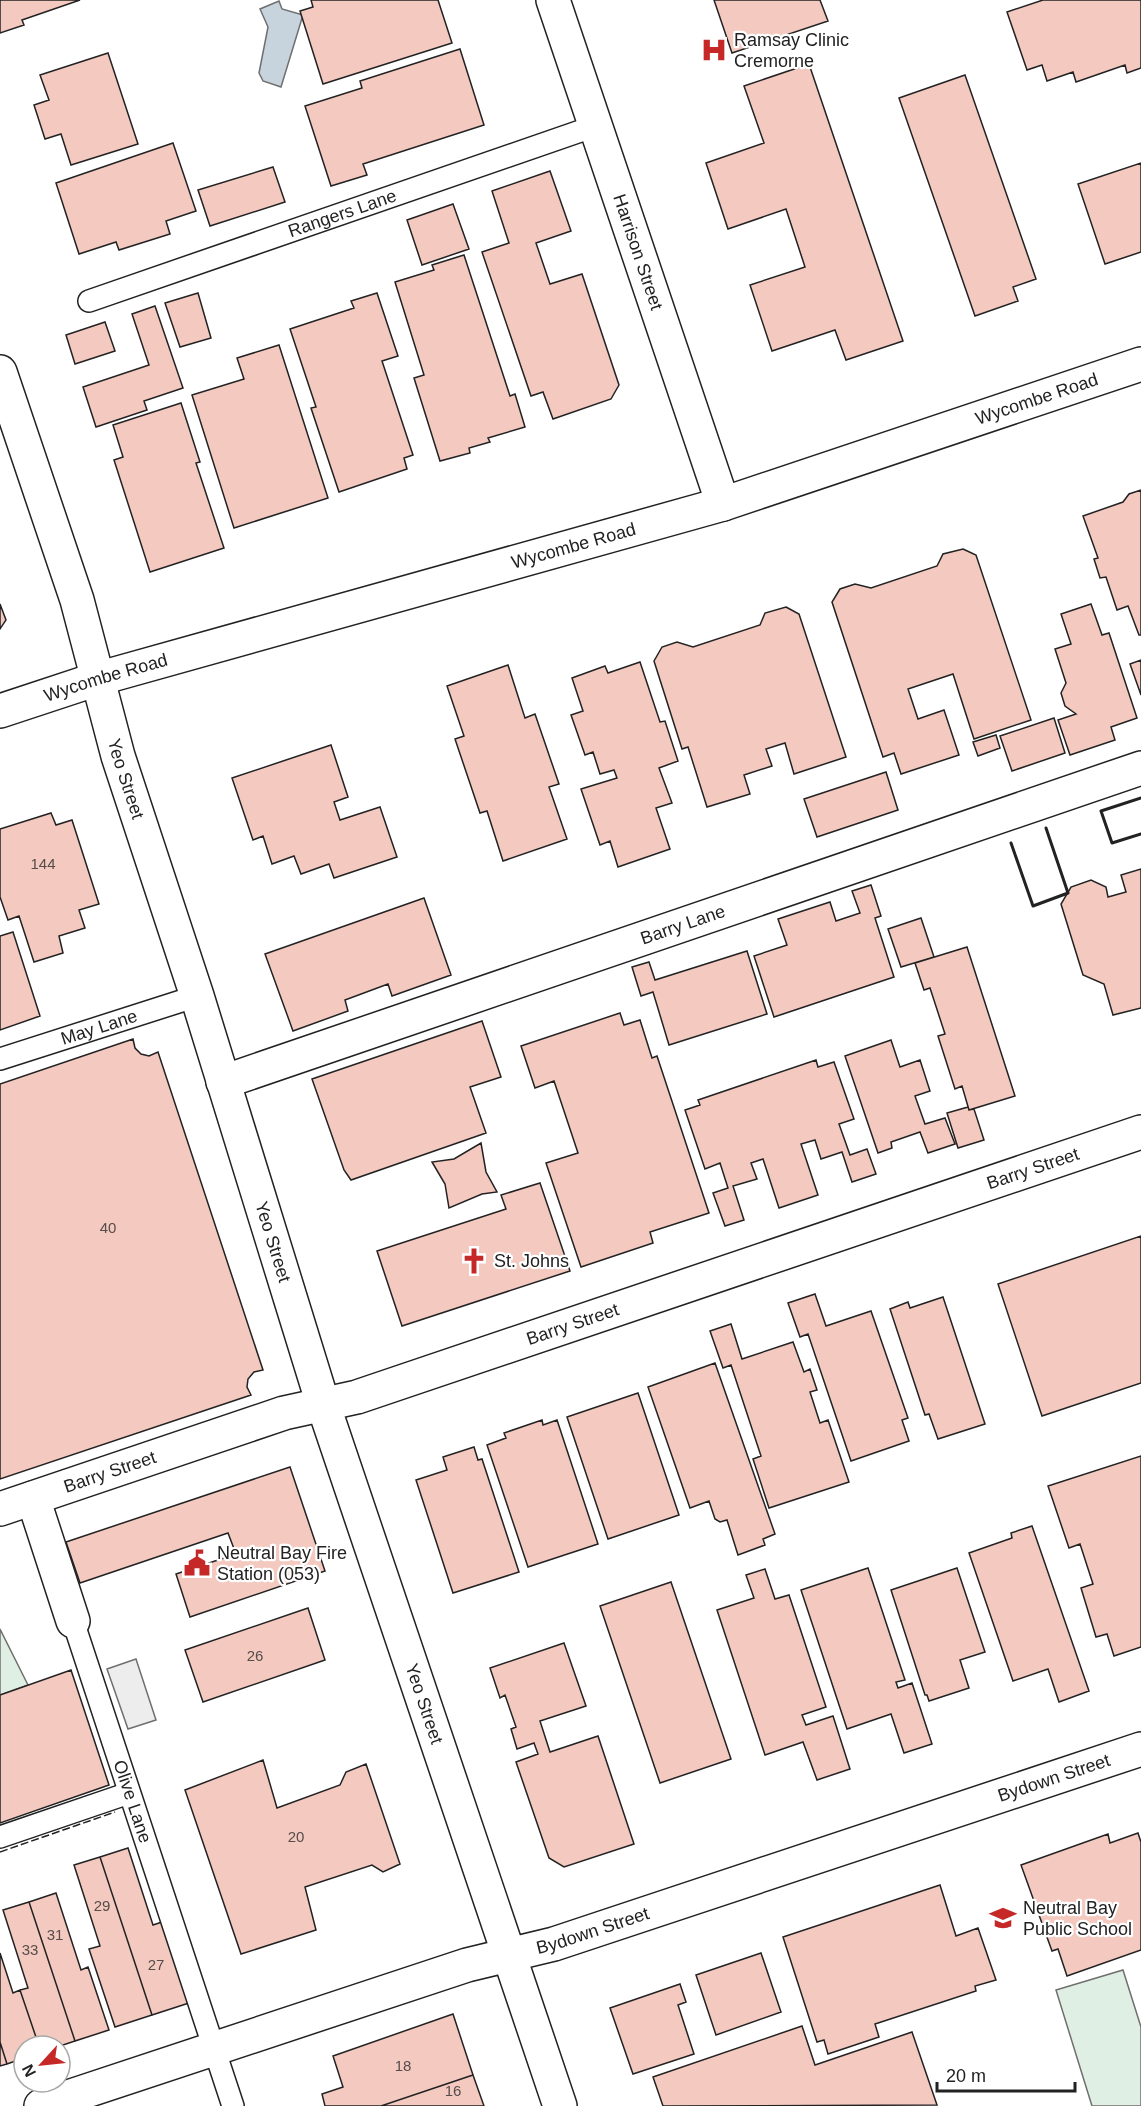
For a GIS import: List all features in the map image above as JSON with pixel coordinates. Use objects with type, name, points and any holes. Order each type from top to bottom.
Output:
[{"type":"street","name":"Harrison Street","points":[[553,0],[723,504]]},
{"type":"street","name":"Wycombe Road","points":[[0,711],[97,679],[723,504],[1141,364]]},
{"type":"street","name":"Yeo Street","points":[[2,384],[77,600],[118,756],[197,996],[323,1404],[560,2106]]},
{"type":"street","name":"Barry Lane","points":[[224,1082],[1141,768]]},
{"type":"street","name":"Barry Street","points":[[0,1509],[284,1413],[357,1397],[1141,1132]]},
{"type":"street","name":"Olive Lane","points":[[33,1498],[73,1621]]},
{"type":"street","name":"Bydown Street","points":[[41,2106],[214,2047],[486,1960],[565,1940],[1141,1749]]},
{"type":"lane","name":"Rangers Lane","points":[[89,301],[595,126]]},
{"type":"lane","name":"May Lane","points":[[0,1059],[197,996]]},
{"type":"lane","name":"Olive Lane","points":[[73,1621],[233,2106]]},
{"type":"lane","points":[[0,1836],[129,1793]]},
{"type":"green space","points":[[0,1629],[28,1685],[0,1695]]},
{"type":"green space","points":[[1123,1970],[1141,2027],[1141,2106],[1092,2106],[1056,1990]]},
{"type":"shaded area","points":[[279,1],[282,9],[303,15],[281,87],[263,81],[259,73],[268,27],[260,9]]},
{"type":"shaded area","points":[[136,1659],[156,1720],[128,1729],[107,1669]]},
{"type":"building","points":[[0,0],[80,0],[22,20],[24,25],[0,33]]},
{"type":"building","points":[[311,0],[438,0],[452,43],[323,84],[300,11],[313,7]]},
{"type":"building","points":[[714,0],[820,0],[828,21],[732,53]]},
{"type":"building","points":[[1043,0],[1141,0],[1141,68],[1127,73],[1125,65],[1076,82],[1073,72],[1047,81],[1042,65],[1027,70],[1007,12]]},
{"type":"building","points":[[460,49],[484,125],[363,164],[367,175],[331,186],[305,106],[362,88],[360,81]]},
{"type":"building","points":[[108,53],[138,144],[71,165],[61,134],[45,139],[34,105],[49,100],[40,75]]},
{"type":"building","points":[[809,64],[903,341],[846,360],[835,330],[772,351],[750,285],[805,267],[786,209],[728,229],[706,163],[764,143],[744,86]]},
{"type":"building","points":[[965,75],[1036,279],[1013,287],[1018,301],[975,316],[899,98]]},
{"type":"building","points":[[173,143],[196,211],[166,221],[170,234],[119,250],[116,242],[79,254],[56,183]]},
{"type":"building","points":[[1141,163],[1141,252],[1105,264],[1078,184]]},
{"type":"building","points":[[273,167],[285,202],[210,226],[198,190]]},
{"type":"building","points":[[550,171],[571,231],[536,243],[550,284],[582,274],[619,385],[611,399],[553,419],[543,392],[531,396],[482,252],[509,243],[492,191]]},
{"type":"building","points":[[453,204],[469,249],[422,265],[407,220]]},
{"type":"building","points":[[464,255],[510,396],[515,394],[525,427],[488,438],[490,442],[469,448],[470,453],[440,461],[414,378],[424,375],[395,282],[434,270],[432,265]]},
{"type":"building","points":[[198,293],[211,338],[180,347],[165,303]]},
{"type":"building","points":[[377,293],[398,356],[382,361],[413,455],[404,458],[407,469],[339,492],[311,408],[316,407],[290,329],[354,308],[351,301]]},
{"type":"building","points":[[155,306],[183,388],[144,401],[147,410],[96,427],[83,387],[149,365],[132,314]]},
{"type":"building","points":[[105,322],[115,351],[75,364],[66,335]]},
{"type":"building","points":[[279,345],[328,498],[234,528],[192,395],[244,379],[237,358]]},
{"type":"building","points":[[181,403],[200,462],[196,463],[224,548],[150,572],[114,460],[123,457],[113,425]]},
{"type":"building","points":[[1141,490],[1141,635],[1139,635],[1128,606],[1117,610],[1106,577],[1100,578],[1094,559],[1098,558],[1083,516],[1123,502],[1129,494]]},
{"type":"building","points":[[963,549],[976,555],[1031,720],[974,739],[953,674],[908,689],[918,719],[944,710],[959,755],[901,774],[894,753],[883,757],[832,602],[840,589],[855,584],[871,588],[937,566],[943,554]]},
{"type":"building","points":[[0,604],[6,620],[0,629]]},
{"type":"building","points":[[1091,604],[1102,635],[1109,633],[1137,718],[1111,727],[1115,740],[1070,755],[1058,720],[1076,714],[1065,706],[1061,693],[1066,683],[1055,649],[1071,644],[1061,614]]},
{"type":"building","points":[[786,607],[799,614],[846,757],[794,774],[785,743],[766,749],[772,766],[744,775],[750,794],[707,807],[688,747],[682,749],[654,661],[662,647],[677,642],[693,647],[760,625],[765,613]]},
{"type":"building","points":[[1141,660],[1141,695],[1130,664]]},
{"type":"building","points":[[640,662],[660,722],[665,721],[678,761],[659,768],[672,803],[656,808],[670,849],[618,867],[610,841],[600,845],[581,789],[617,778],[614,770],[600,774],[593,752],[585,755],[571,715],[583,711],[572,678],[605,666],[608,673]]},
{"type":"building","points":[[508,665],[525,718],[535,714],[559,784],[549,787],[567,839],[503,861],[487,811],[480,813],[455,739],[464,736],[447,686]]},
{"type":"building","points":[[1054,718],[1065,753],[1012,771],[1000,736]]},
{"type":"building","points":[[996,735],[1000,748],[978,756],[973,742]]},
{"type":"building","points":[[331,745],[348,797],[334,802],[340,820],[380,807],[397,857],[334,878],[329,864],[301,874],[294,856],[272,864],[263,836],[253,840],[232,778]]},
{"type":"building","points":[[886,772],[898,810],[817,837],[804,799]]},
{"type":"building","points":[[51,813],[56,825],[72,820],[99,904],[79,910],[85,928],[59,936],[63,953],[34,962],[19,916],[8,920],[0,897],[0,829]]},
{"type":"building","points":[[1141,869],[1141,1008],[1113,1015],[1104,984],[1083,975],[1061,904],[1071,887],[1091,880],[1106,887],[1108,897],[1126,892],[1121,875]]},
{"type":"building","points":[[871,885],[881,916],[875,918],[894,977],[774,1017],[754,956],[787,945],[778,919],[830,902],[836,921],[860,913],[852,891]]},
{"type":"building","points":[[424,898],[451,975],[392,996],[388,984],[345,1000],[348,1011],[293,1031],[265,954]]},
{"type":"building","points":[[921,918],[934,957],[901,967],[888,929]]},
{"type":"building","points":[[13,932],[40,1016],[0,1030],[0,936]]},
{"type":"building","points":[[967,947],[1015,1096],[969,1110],[962,1086],[955,1089],[938,1036],[945,1034],[930,988],[924,990],[915,963]]},
{"type":"building","points":[[747,951],[767,1014],[669,1045],[653,992],[641,996],[632,967],[649,962],[655,980]]},
{"type":"building","points":[[620,1013],[624,1025],[640,1020],[652,1058],[657,1056],[709,1213],[650,1232],[653,1243],[581,1267],[546,1163],[578,1153],[554,1081],[535,1088],[521,1046]]},
{"type":"building","points":[[482,1021],[501,1077],[470,1087],[486,1133],[351,1180],[344,1170],[312,1079]]},
{"type":"building","points":[[133,1039],[135,1048],[141,1054],[149,1056],[158,1052],[263,1370],[254,1372],[248,1379],[247,1387],[251,1395],[0,1479],[0,1084]]},
{"type":"building","points":[[891,1040],[900,1067],[920,1060],[930,1091],[915,1096],[925,1124],[945,1118],[955,1144],[928,1153],[920,1132],[891,1142],[892,1148],[878,1153],[845,1056]]},
{"type":"building","points":[[816,1060],[818,1067],[834,1062],[854,1119],[839,1124],[850,1155],[867,1149],[876,1174],[852,1182],[842,1152],[821,1159],[815,1140],[801,1144],[818,1195],[779,1208],[763,1159],[751,1163],[757,1179],[733,1186],[744,1220],[725,1226],[713,1193],[728,1188],[720,1163],[705,1169],[685,1110],[700,1105],[698,1100]]},
{"type":"building","points":[[968,1107],[969,1110],[974,1109],[984,1140],[958,1148],[947,1113]]},
{"type":"building","points":[[481,1143],[486,1172],[497,1192],[482,1194],[449,1208],[445,1184],[432,1162],[454,1159]]},
{"type":"building","name":"St. Johns","points":[[540,1183],[570,1271],[402,1326],[377,1251],[506,1209],[501,1195]]},
{"type":"building","points":[[1141,1236],[1141,1383],[1042,1416],[998,1284]]},
{"type":"building","points":[[815,1294],[826,1326],[871,1311],[908,1418],[902,1420],[909,1441],[851,1461],[808,1334],[800,1337],[788,1303]]},
{"type":"building","points":[[943,1297],[985,1424],[938,1439],[929,1414],[925,1415],[890,1309],[908,1302],[910,1308]]},
{"type":"building","points":[[731,1324],[742,1359],[793,1342],[804,1372],[810,1369],[817,1390],[810,1392],[820,1423],[828,1420],[849,1482],[769,1508],[753,1459],[761,1456],[731,1365],[723,1368],[710,1331]]},
{"type":"building","points":[[715,1363],[775,1534],[763,1539],[765,1545],[738,1555],[727,1520],[720,1522],[715,1519],[709,1501],[690,1508],[648,1387]]},
{"type":"building","points":[[638,1393],[679,1515],[608,1539],[567,1417]]},
{"type":"building","points":[[542,1420],[543,1425],[557,1420],[598,1544],[528,1567],[487,1445],[506,1438],[504,1433]]},
{"type":"building","points":[[474,1447],[478,1460],[482,1459],[519,1572],[453,1593],[416,1480],[447,1470],[443,1457]]},
{"type":"building","points":[[1141,1456],[1141,1647],[1114,1656],[1107,1634],[1096,1637],[1081,1588],[1093,1584],[1080,1544],[1069,1548],[1048,1486]]},
{"type":"building","points":[[290,1467],[325,1571],[190,1617],[176,1574],[236,1554],[228,1533],[80,1583],[66,1542]]},
{"type":"building","points":[[1032,1526],[1089,1691],[1059,1702],[1048,1669],[1013,1681],[969,1553],[1012,1538],[1011,1533]]},
{"type":"building","points":[[868,1568],[905,1680],[896,1682],[898,1688],[912,1683],[932,1744],[904,1753],[891,1714],[847,1729],[801,1590]]},
{"type":"building","points":[[957,1568],[985,1652],[960,1660],[969,1688],[929,1701],[925,1695],[891,1590]]},
{"type":"building","points":[[765,1569],[775,1599],[789,1595],[826,1707],[802,1715],[806,1725],[833,1716],[850,1769],[817,1780],[803,1742],[765,1755],[717,1610],[754,1598],[746,1575]]},
{"type":"building","points":[[671,1582],[731,1759],[660,1783],[600,1606]]},
{"type":"building","points":[[308,1608],[325,1660],[203,1702],[185,1650]]},
{"type":"building","points":[[564,1643],[586,1706],[540,1721],[550,1752],[598,1736],[634,1844],[564,1867],[549,1858],[516,1762],[538,1754],[534,1743],[517,1749],[511,1729],[516,1727],[505,1695],[500,1698],[490,1668]]},
{"type":"building","points":[[71,1670],[109,1785],[0,1823],[0,1695]]},
{"type":"building","points":[[263,1760],[277,1808],[340,1785],[346,1772],[366,1764],[400,1864],[383,1872],[372,1865],[305,1887],[316,1930],[241,1954],[185,1790]]},
{"type":"building","points":[[1138,1833],[1141,1842],[1141,1950],[1067,1976],[1058,1949],[1052,1951],[1021,1865],[1108,1834],[1110,1843]]},
{"type":"building","points":[[128,1848],[153,1925],[162,1922],[189,2003],[152,2015],[100,1857]]},
{"type":"building","points":[[100,1857],[152,2015],[115,2027],[89,1949],[100,1946],[74,1865]]},
{"type":"building","points":[[940,1885],[956,1936],[978,1928],[996,1980],[975,1986],[976,1991],[875,2024],[879,2037],[828,2054],[824,2040],[817,2042],[783,1937]]},
{"type":"building","points":[[56,1893],[81,1970],[88,1967],[109,2030],[75,2041],[29,1902]]},
{"type":"building","points":[[29,1902],[75,2041],[72,2042],[72,2034],[35,2034],[20,1990],[28,1988],[3,1910]]},
{"type":"building","points":[[0,1953],[13,1993],[20,1990],[35,2034],[12,2034],[12,2062],[7,2064],[0,2042]]},
{"type":"building","points":[[761,1953],[781,2012],[716,2035],[696,1975]]},
{"type":"building","points":[[680,1984],[686,2002],[678,2005],[694,2054],[633,2074],[610,2008]]},
{"type":"building","points":[[453,2014],[473,2075],[381,2106],[325,2106],[322,2094],[343,2087],[333,2056]]},
{"type":"building","points":[[802,2026],[815,2065],[912,2032],[937,2105],[663,2106],[653,2077]]},
{"type":"building","points":[[0,2042],[7,2064],[0,2066]]},
{"type":"building","points":[[473,2075],[484,2106],[381,2106]]},
{"type":"fence","points":[[0,1852],[115,1812]]},
{"type":"wall","points":[[1141,798],[1101,811],[1112,843],[1141,834]]},
{"type":"wall","points":[[1011,843],[1033,906],[1068,893],[1046,828]]},
{"type":"place","name":"Ramsay Clinic Cremorne","points":[[714,50]]},
{"type":"place","name":"St. Johns","points":[[474,1261]]},
{"type":"place","name":"Neutral Bay Fire Station (053)","points":[[197,1563]]},
{"type":"place","name":"Neutral Bay Public School","points":[[1003,1918]]}]
